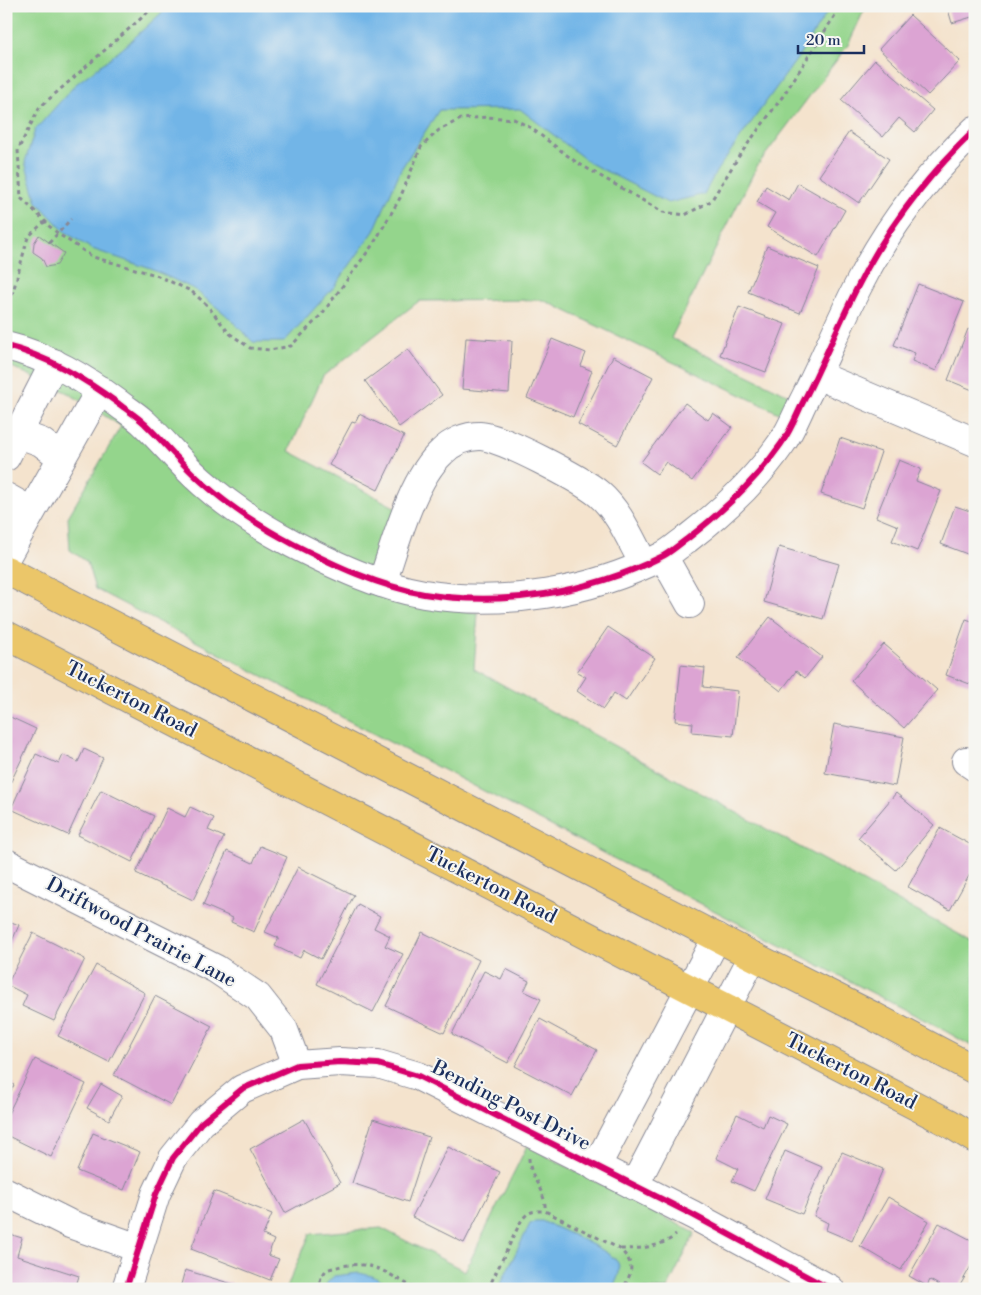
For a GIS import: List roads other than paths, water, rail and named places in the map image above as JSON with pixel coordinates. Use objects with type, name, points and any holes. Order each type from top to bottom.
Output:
[{"type":"main road","points":[[6,570],[975,1070]]},
{"type":"main road","name":"Tuckerton Road","points":[[6,635],[975,1138]]},
{"type":"street","points":[[6,346],[20,349],[54,363],[89,384],[142,421],[202,482],[243,514],[290,542],[345,570],[382,583],[423,594],[462,598],[501,598],[537,595],[580,588],[613,578],[654,560],[710,521],[752,480],[783,442],[817,375],[857,288],[888,232],[926,182],[975,130]]},
{"type":"street","points":[[13,445],[54,363]]},
{"type":"street","points":[[817,375],[975,442]]},
{"type":"street","points":[[6,558],[61,457],[89,384]]},
{"type":"street","points":[[382,583],[420,482],[441,452],[464,438],[479,436],[493,438],[599,494],[690,604]]},
{"type":"street","points":[[13,445],[41,442],[61,457]]},
{"type":"street","points":[[6,497],[31,512]]},
{"type":"street","name":"Driftwood Prairie Lane","points":[[6,863],[216,969],[258,997],[284,1030],[297,1065]]},
{"type":"street","points":[[596,1167],[717,937]]},
{"type":"street","points":[[634,1186],[753,956]]},
{"type":"street","points":[[658,1051],[694,1070]]},
{"type":"street","name":"Bending Post Drive","points":[[126,1289],[156,1194],[173,1158],[201,1123],[242,1089],[297,1065],[340,1062],[378,1064],[418,1076],[693,1215],[830,1289]]},
{"type":"street","points":[[636,1092],[650,1110],[673,1110]]},
{"type":"street","points":[[6,1192],[70,1224],[138,1248]]},
{"type":"water","points":[[169,6],[831,6],[799,56],[717,170],[704,194],[668,203],[590,163],[520,109],[439,110],[401,169],[374,231],[335,286],[284,342],[253,342],[225,314],[194,289],[151,269],[92,249],[65,232],[37,202],[25,162],[35,130],[76,84],[122,49]]},
{"type":"water","points":[[535,1221],[542,1221],[571,1234],[614,1258],[618,1263],[619,1270],[612,1289],[498,1289],[530,1224]]},
{"type":"water","points":[[359,1273],[372,1276],[396,1289],[326,1289],[327,1283],[334,1276]]}]
